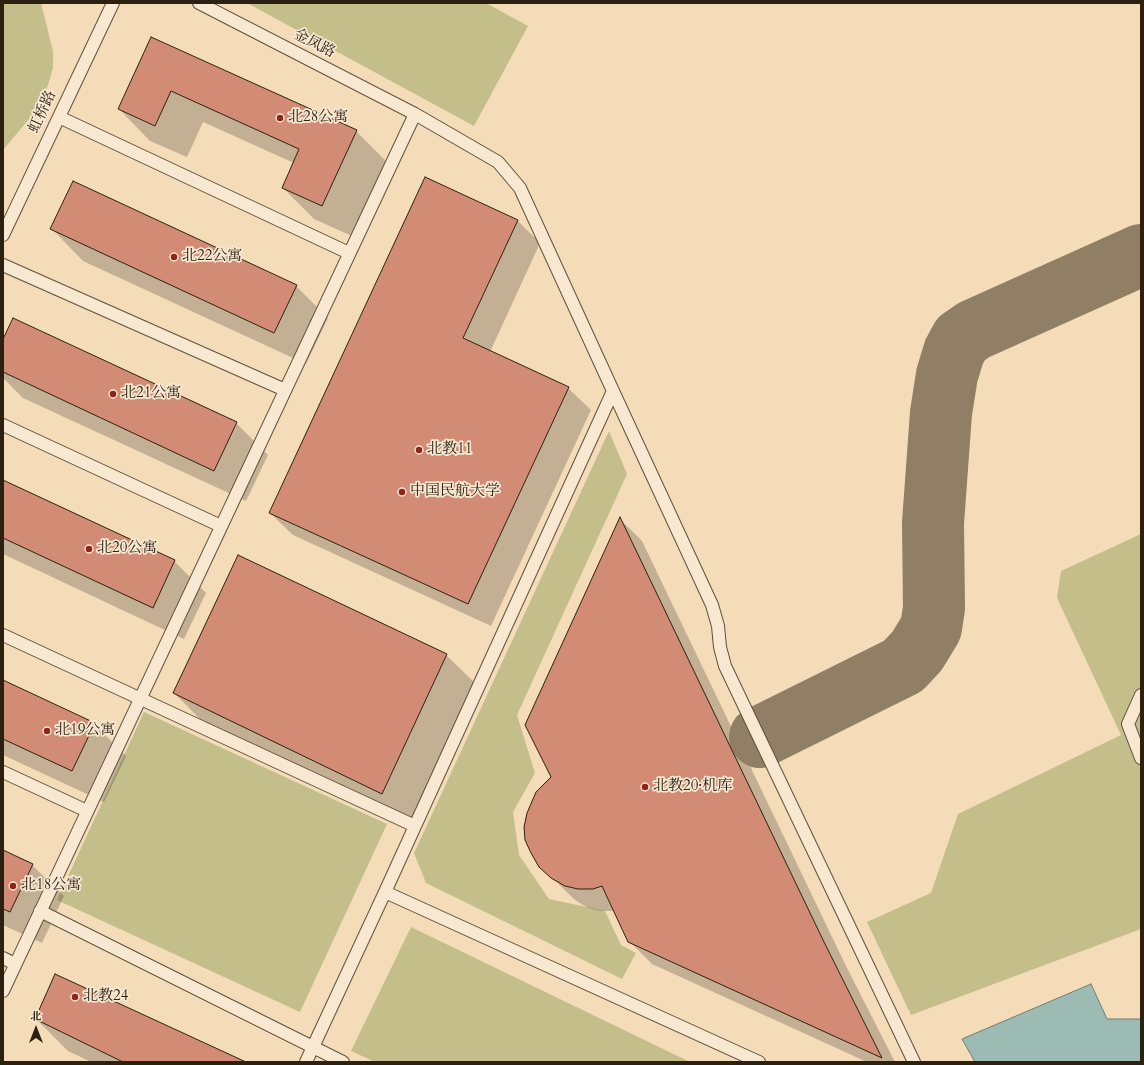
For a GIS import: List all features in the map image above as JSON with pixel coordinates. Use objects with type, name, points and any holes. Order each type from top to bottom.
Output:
[{"type":"lane","name":"虹桥路","points":[[3,235],[113,3]]},
{"type":"lane","name":"金凤路","points":[[199,3],[415,114],[498,162],[520,188],[712,605],[718,626],[720,647],[725,666],[914,1062]]},
{"type":"lane","points":[[3,990],[415,114]]},
{"type":"lane","points":[[59,117],[349,253]]},
{"type":"lane","points":[[3,265],[285,390]]},
{"type":"lane","points":[[306,1062],[385,892],[613,390]]},
{"type":"lane","points":[[3,425],[221,526]]},
{"type":"lane","points":[[3,635],[415,826]]},
{"type":"lane","points":[[1141,695],[1128,724],[1141,758]]},
{"type":"lane","points":[[3,772],[87,811]]},
{"type":"lane","points":[[385,892],[740,1058],[759,1062]]},
{"type":"lane","points":[[40,911],[343,1062]]},
{"type":"lane","points":[[3,958],[15,964]]},
{"type":"shaded area","points":[[3,3],[41,3],[53,51],[53,68],[41,101],[29,119],[3,150]]},
{"type":"shaded area","points":[[247,3],[486,3],[528,26],[474,126]]},
{"type":"shaded area","points":[[609,431],[627,474],[517,715],[535,773],[513,812],[519,855],[549,899],[605,911],[621,945],[636,953],[622,979],[426,883],[414,853]]},
{"type":"shaded area","points":[[1141,534],[1141,929],[911,1015],[867,922],[931,893],[958,814],[1121,735],[1057,598],[1061,571]]},
{"type":"shaded area","points":[[144,712],[387,824],[300,1012],[57,900]]},
{"type":"shaded area","points":[[411,927],[690,1062],[375,1062],[351,1051]]},
{"type":"water","points":[[1091,984],[1107,1019],[1141,1019],[1141,1062],[975,1062],[962,1039]]},
{"type":"building","name":"北28公寓","points":[[151,37],[357,130],[322,206],[282,188],[299,149],[171,91],[155,126],[118,109]]},
{"type":"building","name":"北教11","points":[[425,177],[518,220],[463,338],[569,387],[468,604],[269,513]]},
{"type":"building","name":"北22公寓","points":[[73,181],[297,285],[274,333],[50,229]]},
{"type":"building","name":"北21公寓","points":[[13,318],[237,422],[214,471],[3,372],[3,339]]},
{"type":"building","name":"北20公寓","points":[[3,480],[175,560],[153,608],[3,538]]},
{"type":"building","name":"北教20·机库","points":[[620,517],[824,942],[882,1058],[628,942],[602,886],[593,889],[578,889],[565,886],[551,878],[539,867],[531,853],[525,840],[524,827],[527,813],[536,792],[551,777],[525,725]]},
{"type":"building","points":[[238,555],[447,654],[382,794],[173,693]]},
{"type":"building","name":"北19公寓","points":[[3,680],[95,723],[72,771],[3,739]]},
{"type":"building","name":"北18公寓","points":[[3,850],[33,864],[10,912],[3,909]]},
{"type":"building","name":"北教24","points":[[55,974],[246,1062],[123,1062],[35,1019]]},
{"type":"taxiway","points":[[760,737],[903,666],[917,651],[931,628],[934,608],[933,523],[941,413],[947,375],[954,352],[961,339],[974,330],[1141,255]]},
{"type":"place","name":"北28公寓","points":[[280,118]]},
{"type":"place","name":"北22公寓","points":[[174,257]]},
{"type":"place","name":"北21公寓","points":[[113,394]]},
{"type":"place","name":"北教11","points":[[419,450]]},
{"type":"place","name":"中国民航大学","points":[[402,492]]},
{"type":"place","name":"北20公寓","points":[[89,549]]},
{"type":"place","name":"北19公寓","points":[[47,731]]},
{"type":"place","name":"北教20·机库","points":[[645,787]]},
{"type":"place","name":"北18公寓","points":[[13,886]]},
{"type":"place","name":"北教24","points":[[75,997]]}]
